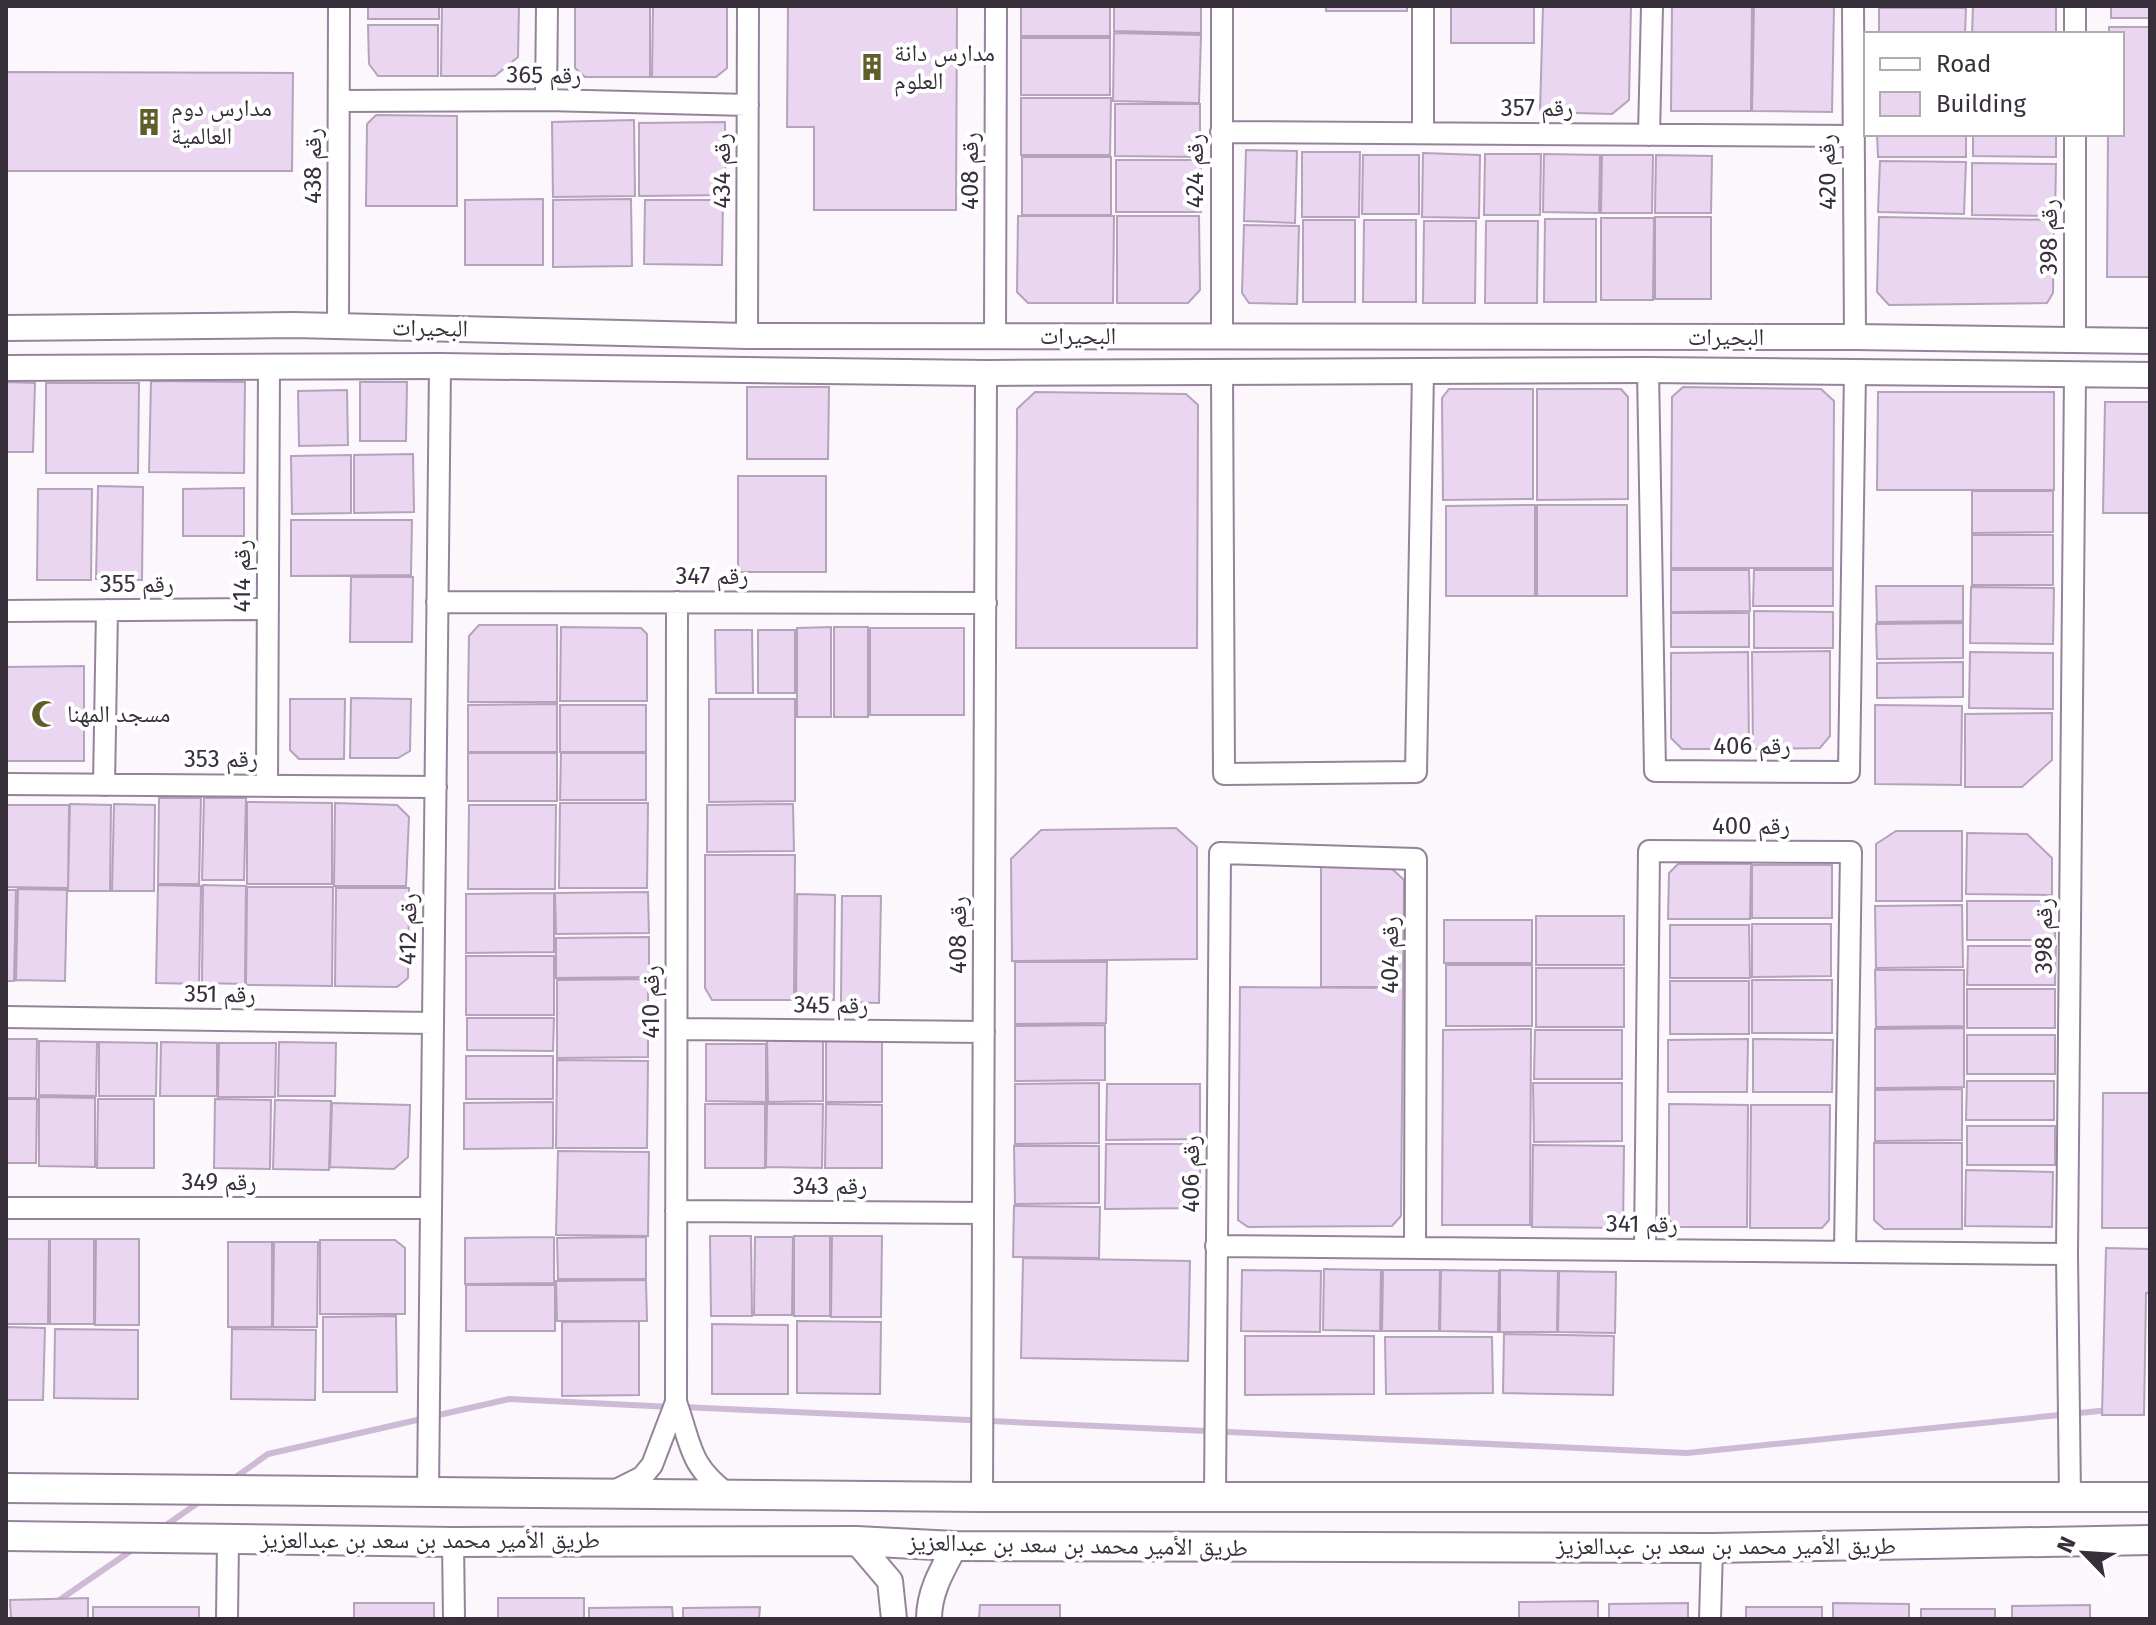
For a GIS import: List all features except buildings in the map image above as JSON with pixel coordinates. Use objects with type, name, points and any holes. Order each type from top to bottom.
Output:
[{"type":"main road","name":"طريق الأمير محمد بن سعد بن عبدالعزيز","points":[[6,1488],[729,1496],[2150,1497]]},
{"type":"main road","name":"طريق الأمير محمد بن سعد بن عبدالعزيز","points":[[6,1536],[453,1542],[856,1541],[955,1546],[1712,1548],[2150,1540]]},
{"type":"street","name":"رقم 438","points":[[338,325],[339,6]]},
{"type":"street","points":[[546,100],[547,6]]},
{"type":"street","name":"رقم 434","points":[[744,336],[748,6]]},
{"type":"street","name":"رقم 408","points":[[995,336],[996,6]]},
{"type":"street","name":"رقم 424","points":[[1222,6],[1222,336]]},
{"type":"street","points":[[1423,6],[1423,133]]},
{"type":"street","points":[[1649,135],[1652,6]]},
{"type":"street","name":"رقم 420","points":[[1853,6],[1855,337]]},
{"type":"street","points":[[2075,6],[2075,32]]},
{"type":"street","name":"رقم 365","points":[[339,101],[546,100],[748,105]]},
{"type":"street","name":"رقم 357","points":[[1221,132],[1852,136]]},
{"type":"street","name":"رقم 398","points":[[2075,136],[2075,340]]},
{"type":"street","name":"البحيرات","points":[[6,328],[338,325],[744,336],[1855,337],[2150,341]]},
{"type":"street","points":[[740,370],[744,336]]},
{"type":"street","name":"البحيرات","points":[[6,368],[440,366],[986,373],[1648,370],[2150,375]]},
{"type":"street","name":"رقم 412","points":[[428,1492],[440,366]]},
{"type":"street","name":"رقم 414","points":[[267,786],[269,367]]},
{"type":"street","name":"رقم 406","points":[[1648,370],[1655,771],[1729,772],[1849,772],[1855,371]]},
{"type":"street","points":[[1222,373],[1224,774],[1401,773],[1416,772],[1423,371]]},
{"type":"street","name":"رقم 408","points":[[982,1497],[986,373]]},
{"type":"street","name":"رقم 398","points":[[2070,1497],[2067,1254],[2075,375]]},
{"type":"street","name":"رقم 347","points":[[437,602],[986,603]]},
{"type":"street","name":"رقم 410","points":[[676,1402],[677,602]]},
{"type":"street","name":"رقم 355","points":[[6,611],[268,609]]},
{"type":"street","points":[[104,785],[107,610]]},
{"type":"street","name":"رقم 353","points":[[6,784],[436,787]]},
{"type":"street","name":"رقم 400","points":[[1645,1250],[1649,851],[1851,852],[1845,1252]]},
{"type":"street","name":"رقم 406","points":[[1215,1495],[1220,853]]},
{"type":"street","name":"رقم 404","points":[[1220,853],[1416,859],[1415,1248]]},
{"type":"street","name":"رقم 351","points":[[6,1017],[433,1023]]},
{"type":"street","name":"رقم 345","points":[[677,1029],[984,1032]]},
{"type":"street","name":"رقم 349","points":[[6,1208],[431,1208]]},
{"type":"street","name":"رقم 343","points":[[676,1211],[983,1213]]},
{"type":"street","name":"رقم 341","points":[[1216,1246],[2067,1254]]},
{"type":"street","points":[[608,1494],[642,1477],[652,1465],[676,1402]]},
{"type":"street","points":[[676,1402],[692,1458],[711,1483],[729,1496]]},
{"type":"street","points":[[227,1619],[228,1539]]},
{"type":"street","points":[[856,1541],[890,1581],[894,1619]]},
{"type":"street","points":[[453,1542],[454,1619]]},
{"type":"street","points":[[929,1619],[929,1604],[939,1574],[955,1546]]},
{"type":"street","points":[[1710,1619],[1712,1548]]},
{"type":"waterway","points":[[233,1479],[268,1454],[509,1399],[672,1407]]},
{"type":"waterway","points":[[683,1407],[1687,1453],[2109,1410]]},
{"type":"waterway","points":[[162,1528],[202,1500]]},
{"type":"waterway","points":[[55,1603],[135,1548]]},
{"type":"place","name":"مدارس دانة العلوم","points":[[872,67]]},
{"type":"place","name":"مدارس دوم العالمية","points":[[149,122]]},
{"type":"place","name":"مسجد المهنا","points":[[45,714]]}]
